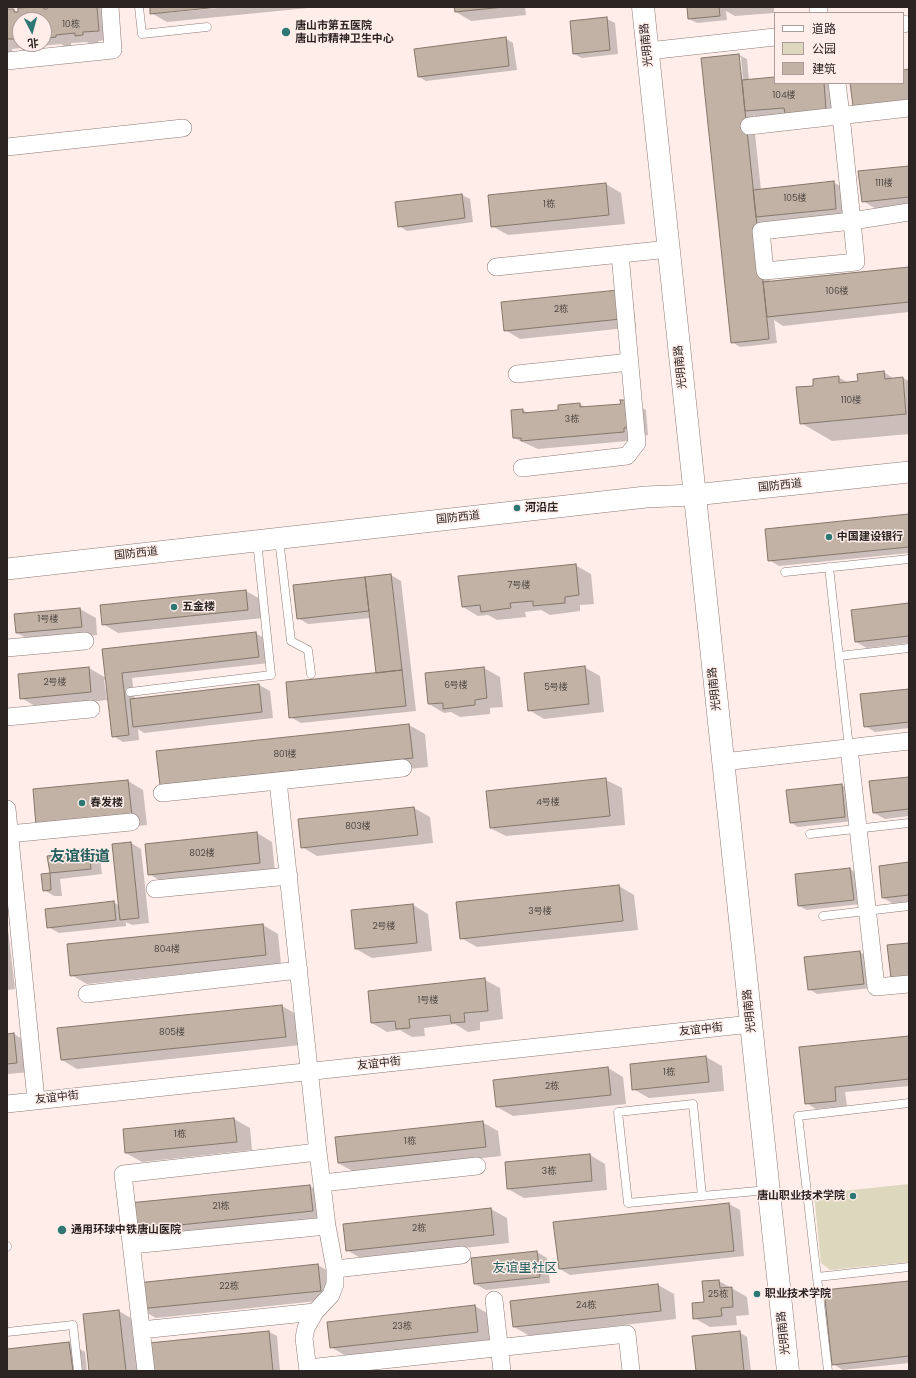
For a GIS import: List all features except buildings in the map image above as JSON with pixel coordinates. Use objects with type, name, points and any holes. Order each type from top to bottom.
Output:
[{"type":"main road","name":"光明南路","points":[[643,7],[788,1371]]},
{"type":"street","points":[[7,61],[114,50],[110,7]]},
{"type":"street","points":[[648,51],[774,38]]},
{"type":"street","points":[[837,84],[841,115],[852,221],[856,262],[765,271],[761,231],[852,221],[909,212]]},
{"type":"street","points":[[749,126],[909,108]]},
{"type":"street","points":[[7,147],[182,128]]},
{"type":"street","points":[[496,267],[669,249]]},
{"type":"street","points":[[522,468],[627,456],[636,443],[620,254]]},
{"type":"street","points":[[517,374],[630,362]]},
{"type":"street","name":"国防西道","points":[[7,569],[646,497],[694,495],[909,472]]},
{"type":"street","points":[[7,648],[85,641]]},
{"type":"street","points":[[7,717],[91,709]]},
{"type":"street","points":[[723,762],[909,741]]},
{"type":"street","points":[[849,748],[876,987],[909,984]]},
{"type":"street","points":[[162,793],[403,768]]},
{"type":"street","points":[[278,781],[311,1071],[318,1152],[327,1226],[335,1268],[335,1284],[331,1295],[315,1312],[306,1328],[304,1338],[308,1369],[627,1334],[631,1371]]},
{"type":"street","points":[[7,809],[36,1100]]},
{"type":"street","points":[[10,834],[131,822]]},
{"type":"street","points":[[155,889],[289,876]]},
{"type":"street","points":[[87,994],[299,970]]},
{"type":"street","name":"友谊中街","points":[[7,1104],[751,1024]]},
{"type":"street","points":[[146,1371],[123,1174],[318,1152]]},
{"type":"street","points":[[322,1183],[477,1166]]},
{"type":"street","points":[[131,1245],[327,1226]]},
{"type":"street","points":[[335,1268],[462,1255]]},
{"type":"street","points":[[494,1300],[502,1371]]},
{"type":"street","points":[[141,1330],[315,1312]]},
{"type":"lane","points":[[139,7],[142,34],[207,27]]},
{"type":"lane","points":[[279,538],[291,641],[308,650],[311,674]]},
{"type":"lane","points":[[130,692],[271,675],[257,541]]},
{"type":"lane","points":[[785,572],[909,559]]},
{"type":"lane","points":[[829,567],[849,748]]},
{"type":"lane","points":[[839,656],[909,648]]},
{"type":"lane","points":[[810,834],[909,822]]},
{"type":"lane","points":[[823,916],[909,906]]},
{"type":"lane","points":[[828,1371],[798,1116],[909,1103]]},
{"type":"lane","points":[[702,1196],[693,1104],[618,1112],[628,1203],[769,1190]]},
{"type":"lane","points":[[817,1277],[909,1267]]},
{"type":"lane","points":[[7,1332],[73,1325],[78,1371]]},
{"type":"green space","points":[[909,1184],[909,1262],[830,1270],[821,1263],[814,1194]]},
{"type":"place","name":"唐山市第五医院 唐山市精神卫生中心","points":[[286,32]]},
{"type":"place","name":"河沿庄","points":[[517,508]]},
{"type":"place","name":"中国建设银行","points":[[829,537]]},
{"type":"place","name":"五金楼","points":[[174,607]]},
{"type":"place","name":"春发楼","points":[[82,803]]},
{"type":"place","name":"唐山职业技术学院","points":[[853,1196]]},
{"type":"place","name":"通用环球中铁唐山医院","points":[[62,1230]]},
{"type":"place","name":"职业技术学院","points":[[757,1294]]},
{"type":"district","name":"友谊街道","points":[[80,857]]},
{"type":"district","name":"友谊里社区","points":[[525,1269]]}]
